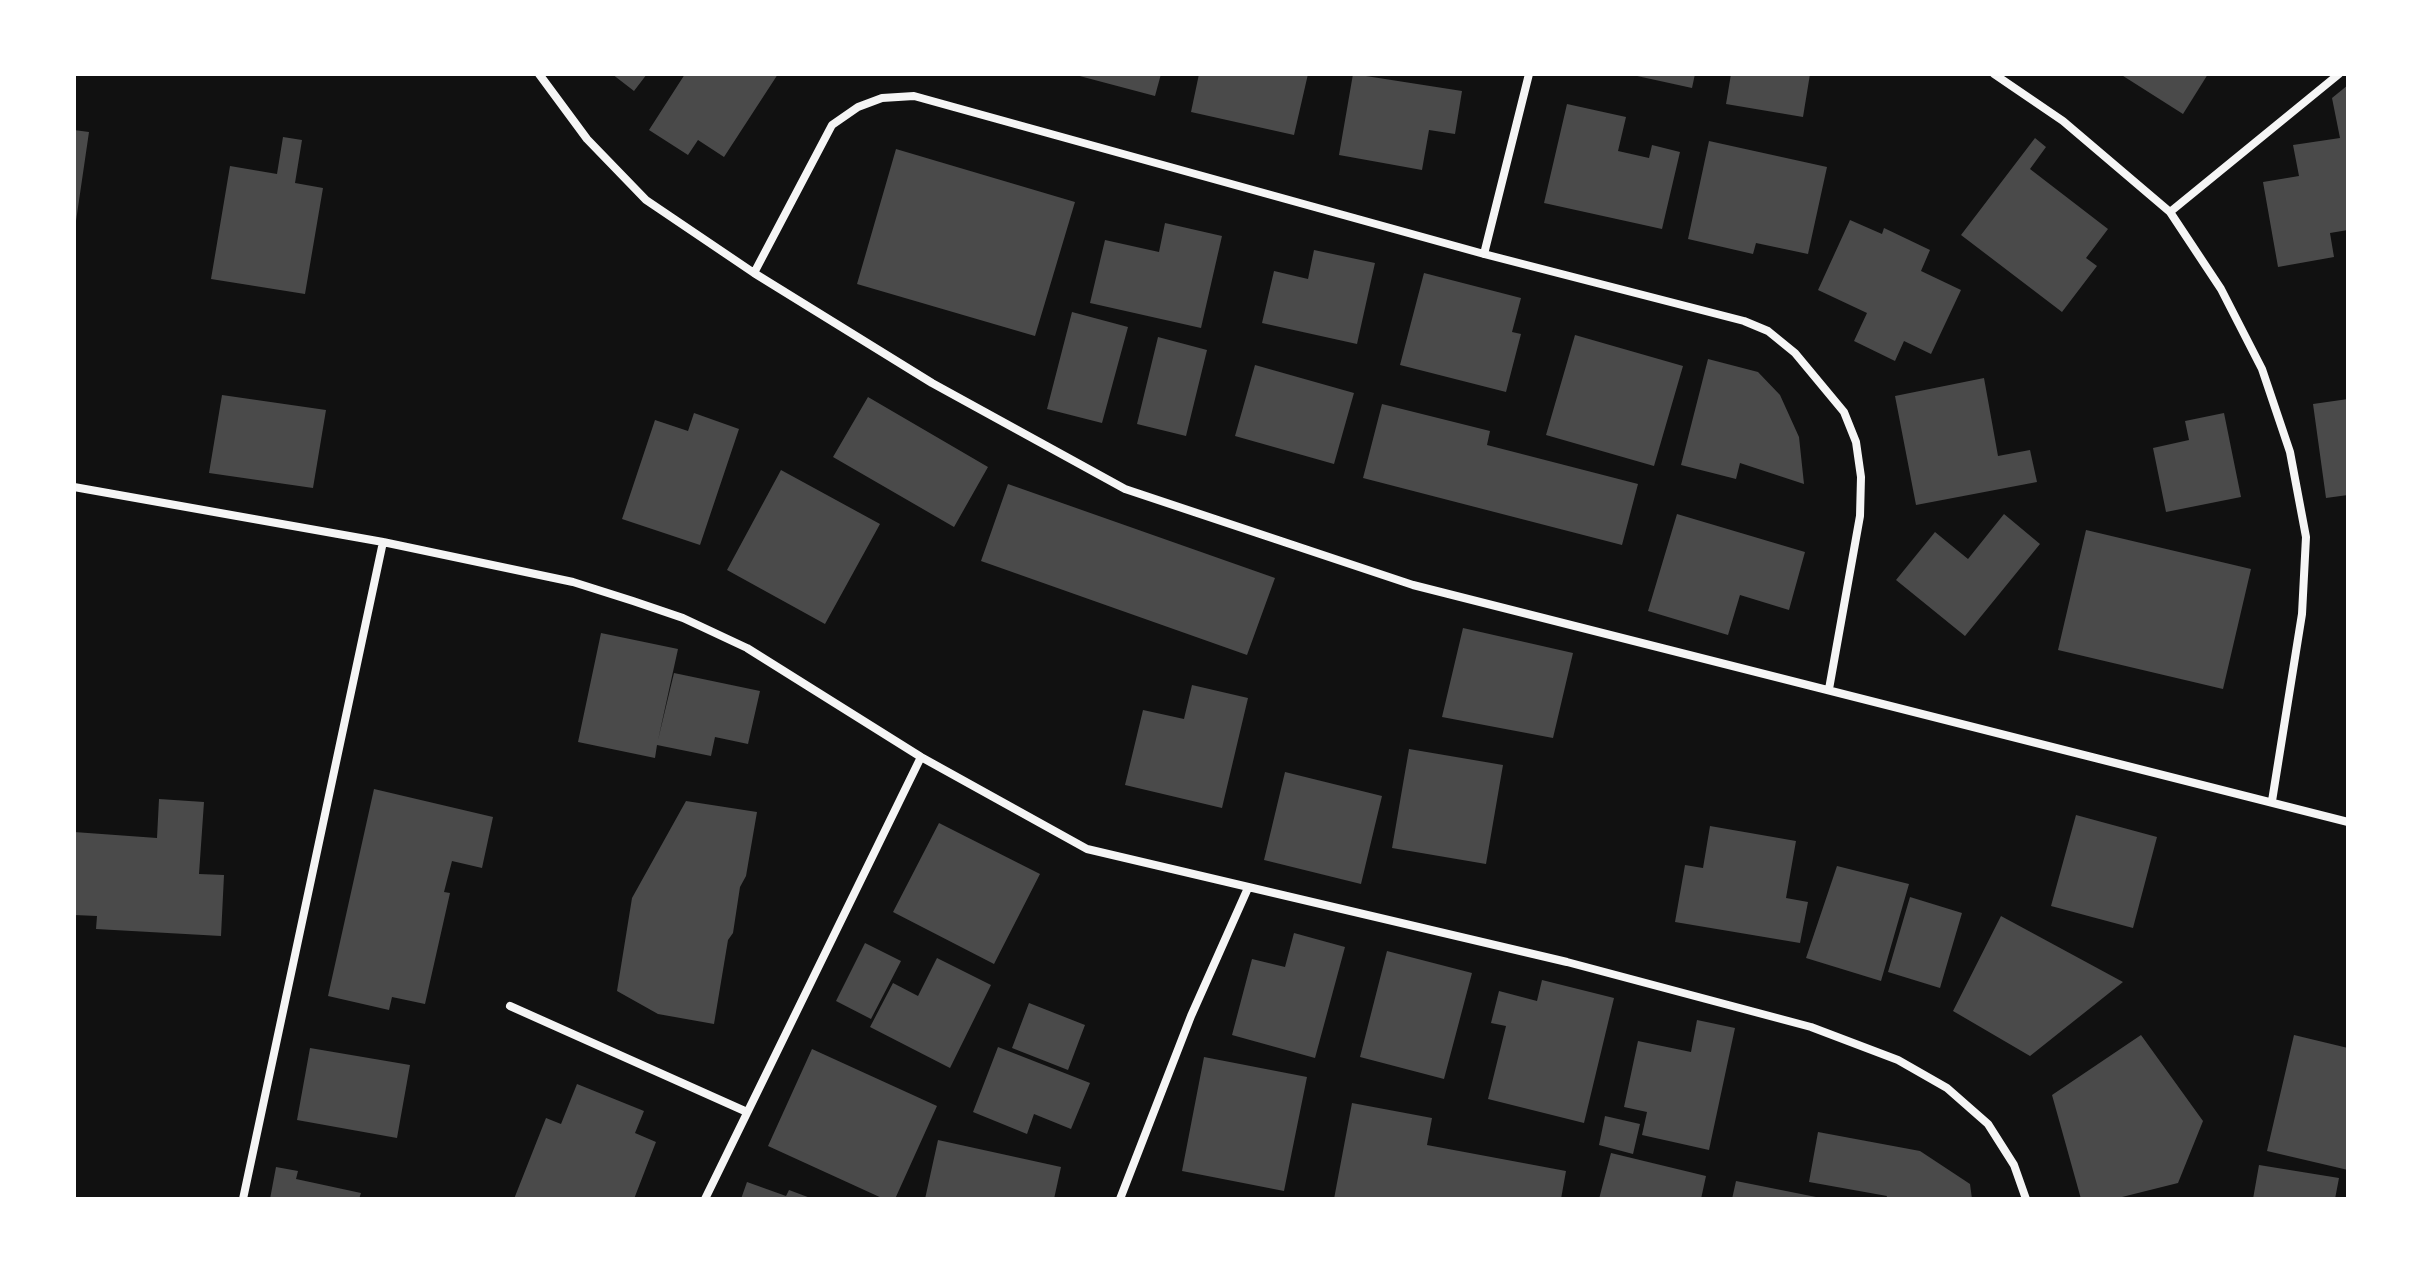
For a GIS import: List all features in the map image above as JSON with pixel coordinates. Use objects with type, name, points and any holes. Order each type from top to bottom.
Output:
[{"type":"street","points":[[539,74],[587,139],[646,200],[754,273],[932,383],[1125,489],[1413,585],[2348,822]]},
{"type":"street","points":[[1484,254],[1529,74]]},
{"type":"street","points":[[1994,74],[2063,121],[2170,212],[2221,289],[2262,369],[2290,452],[2306,537],[2302,614],[2272,801]]},
{"type":"street","points":[[2170,212],[2339,74]]},
{"type":"street","points":[[754,273],[832,125],[858,107],[882,98],[914,96],[1484,254],[1744,321],[1768,331],[1786,345],[1825,386],[1844,412],[1856,442],[1861,477],[1860,516],[1829,689]]},
{"type":"street","points":[[74,487],[383,542],[573,582],[683,618],[747,648],[921,757],[1087,849],[1567,962],[1811,1027],[1898,1060],[1947,1088],[1988,1124],[2014,1165],[2026,1199]]},
{"type":"street","points":[[243,1199],[383,542]]},
{"type":"street","points":[[705,1199],[921,757]]},
{"type":"street","points":[[1120,1199],[1191,1016],[1248,888]]},
{"type":"street","points":[[510,1006],[747,1112]]},
{"type":"building","points":[[612,74],[647,74],[634,91]]},
{"type":"building","points":[[685,74],[778,74],[724,157],[698,140],[688,155],[649,130]]},
{"type":"building","points":[[1072,74],[1161,74],[1155,96]]},
{"type":"building","points":[[1199,74],[1308,74],[1294,135],[1191,112]]},
{"type":"building","points":[[1353,74],[1462,91],[1455,134],[1429,130],[1422,170],[1339,155]]},
{"type":"building","points":[[1628,74],[1695,74],[1692,88]]},
{"type":"building","points":[[1731,74],[1810,74],[1803,117],[1726,104]]},
{"type":"building","points":[[2120,74],[2208,74],[2183,114]]},
{"type":"building","points":[[2348,85],[2348,230],[2330,233],[2334,257],[2278,267],[2263,182],[2299,176],[2293,145],[2340,138],[2332,98]]},
{"type":"building","points":[[1567,104],[1626,117],[1618,151],[1649,158],[1652,145],[1680,152],[1662,229],[1544,203]]},
{"type":"building","points":[[74,130],[89,132],[76,221],[74,221]]},
{"type":"building","points":[[283,137],[302,140],[295,183],[323,188],[305,294],[211,279],[230,166],[277,174]]},
{"type":"building","points":[[2035,138],[2046,147],[2030,169],[2108,229],[2086,258],[2097,266],[2062,312],[1961,235]]},
{"type":"building","points":[[1709,141],[1827,167],[1808,254],[1756,243],[1753,254],[1688,239]]},
{"type":"building","points":[[896,149],[1075,202],[1035,336],[857,284]]},
{"type":"building","points":[[1850,220],[1882,234],[1884,228],[1930,250],[1921,271],[1961,290],[1931,354],[1904,341],[1895,361],[1854,341],[1867,313],[1818,290]]},
{"type":"building","points":[[1165,223],[1222,236],[1201,328],[1090,303],[1105,240],[1159,252]]},
{"type":"building","points":[[1314,250],[1375,263],[1357,344],[1262,323],[1274,271],[1308,279]]},
{"type":"building","points":[[1424,273],[1521,298],[1512,332],[1521,334],[1506,392],[1400,365]]},
{"type":"building","points":[[1072,312],[1128,327],[1102,423],[1047,409]]},
{"type":"building","points":[[1575,335],[1683,366],[1654,466],[1546,435]]},
{"type":"building","points":[[1158,337],[1207,350],[1186,436],[1137,424]]},
{"type":"building","points":[[1708,359],[1758,372],[1780,395],[1799,437],[1804,484],[1740,463],[1736,479],[1681,465]]},
{"type":"building","points":[[1255,365],[1354,393],[1334,464],[1235,436]]},
{"type":"building","points":[[1984,378],[1998,456],[2030,450],[2037,482],[1916,505],[1895,396]]},
{"type":"building","points":[[222,395],[326,410],[313,488],[209,473]]},
{"type":"building","points":[[868,397],[988,467],[954,527],[833,457]]},
{"type":"building","points":[[2348,399],[2348,495],[2326,498],[2313,404]]},
{"type":"building","points":[[1382,404],[1490,431],[1487,445],[1638,484],[1622,545],[1363,478]]},
{"type":"building","points":[[694,413],[739,429],[700,545],[622,519],[655,420],[688,431]]},
{"type":"building","points":[[2224,413],[2241,497],[2166,512],[2153,448],[2189,440],[2185,421]]},
{"type":"building","points":[[781,470],[880,524],[825,624],[727,570]]},
{"type":"building","points":[[1008,484],[1275,578],[1247,655],[981,561]]},
{"type":"building","points":[[1677,514],[1805,552],[1789,610],[1740,595],[1728,635],[1648,611]]},
{"type":"building","points":[[2004,514],[2040,544],[1965,636],[1896,580],[1935,532],[1968,559]]},
{"type":"building","points":[[2086,530],[2251,569],[2223,689],[2058,650]]},
{"type":"building","points":[[1463,628],[1573,653],[1553,738],[1442,717]]},
{"type":"building","points":[[601,633],[678,649],[658,740],[674,673],[760,691],[748,744],[715,737],[711,756],[657,745],[655,758],[578,742]]},
{"type":"building","points":[[1192,685],[1248,698],[1222,808],[1125,785],[1143,710],[1184,719]]},
{"type":"building","points":[[1409,749],[1503,765],[1486,864],[1392,848]]},
{"type":"building","points":[[1285,772],[1382,796],[1361,884],[1264,860]]},
{"type":"building","points":[[374,789],[493,817],[482,868],[452,861],[444,892],[450,893],[425,1004],[392,997],[389,1010],[328,996]]},
{"type":"building","points":[[159,799],[204,802],[199,874],[224,875],[221,936],[96,929],[97,916],[74,915],[74,832],[157,838]]},
{"type":"building","points":[[686,801],[757,812],[746,876],[740,887],[733,933],[728,940],[714,1024],[658,1014],[617,991],[632,898]]},
{"type":"building","points":[[2076,815],[2157,837],[2133,928],[2051,906]]},
{"type":"building","points":[[939,823],[1040,874],[994,964],[893,912]]},
{"type":"building","points":[[1710,826],[1796,841],[1786,898],[1808,902],[1800,943],[1675,922],[1685,865],[1703,868]]},
{"type":"building","points":[[1837,866],[1909,884],[1881,981],[1806,958]]},
{"type":"building","points":[[1910,897],[1962,913],[1940,988],[1888,972]]},
{"type":"building","points":[[2001,916],[2123,982],[2030,1056],[1953,1011]]},
{"type":"building","points":[[1294,933],[1345,947],[1315,1058],[1232,1035],[1252,959],[1285,967]]},
{"type":"building","points":[[865,943],[901,961],[871,1019],[836,1001]]},
{"type":"building","points":[[1387,951],[1472,973],[1444,1079],[1360,1057]]},
{"type":"building","points":[[937,958],[991,985],[950,1068],[870,1027],[893,983],[918,996]]},
{"type":"building","points":[[1542,980],[1614,998],[1584,1123],[1488,1099],[1506,1026],[1491,1023],[1499,991],[1537,1001]]},
{"type":"building","points":[[1029,1003],[1085,1025],[1068,1070],[1012,1048]]},
{"type":"building","points":[[1697,1020],[1735,1028],[1709,1150],[1642,1135],[1647,1112],[1624,1107],[1638,1041],[1691,1052]]},
{"type":"building","points":[[2141,1035],[2203,1121],[2178,1183],[2114,1199],[2081,1199],[2052,1095]]},
{"type":"building","points":[[2294,1035],[2348,1048],[2348,1170],[2267,1151]]},
{"type":"building","points":[[998,1047],[1090,1083],[1071,1129],[1034,1114],[1027,1134],[973,1112]]},
{"type":"building","points":[[310,1048],[410,1065],[397,1138],[297,1120]]},
{"type":"building","points":[[812,1049],[937,1106],[895,1199],[884,1199],[768,1146]]},
{"type":"building","points":[[1204,1057],[1307,1077],[1284,1191],[1182,1171]]},
{"type":"building","points":[[577,1084],[644,1111],[635,1133],[656,1142],[634,1199],[514,1199],[546,1118],[561,1124]]},
{"type":"building","points":[[1352,1103],[1432,1118],[1427,1145],[1566,1171],[1561,1199],[1334,1199]]},
{"type":"building","points":[[1605,1116],[1640,1124],[1633,1154],[1599,1145]]},
{"type":"building","points":[[1818,1132],[1920,1151],[1970,1184],[1972,1199],[1886,1199],[1887,1196],[1809,1182]]},
{"type":"building","points":[[938,1140],[1061,1167],[1054,1199],[925,1199]]},
{"type":"building","points":[[1611,1153],[1706,1176],[1701,1199],[1599,1199]]},
{"type":"building","points":[[2259,1165],[2339,1178],[2335,1199],[2253,1199]]},
{"type":"building","points":[[276,1167],[298,1171],[296,1179],[361,1193],[359,1199],[270,1199]]},
{"type":"building","points":[[1736,1181],[1821,1198],[1821,1199],[1732,1199]]},
{"type":"building","points":[[747,1182],[786,1196],[789,1190],[813,1199],[741,1199]]}]
